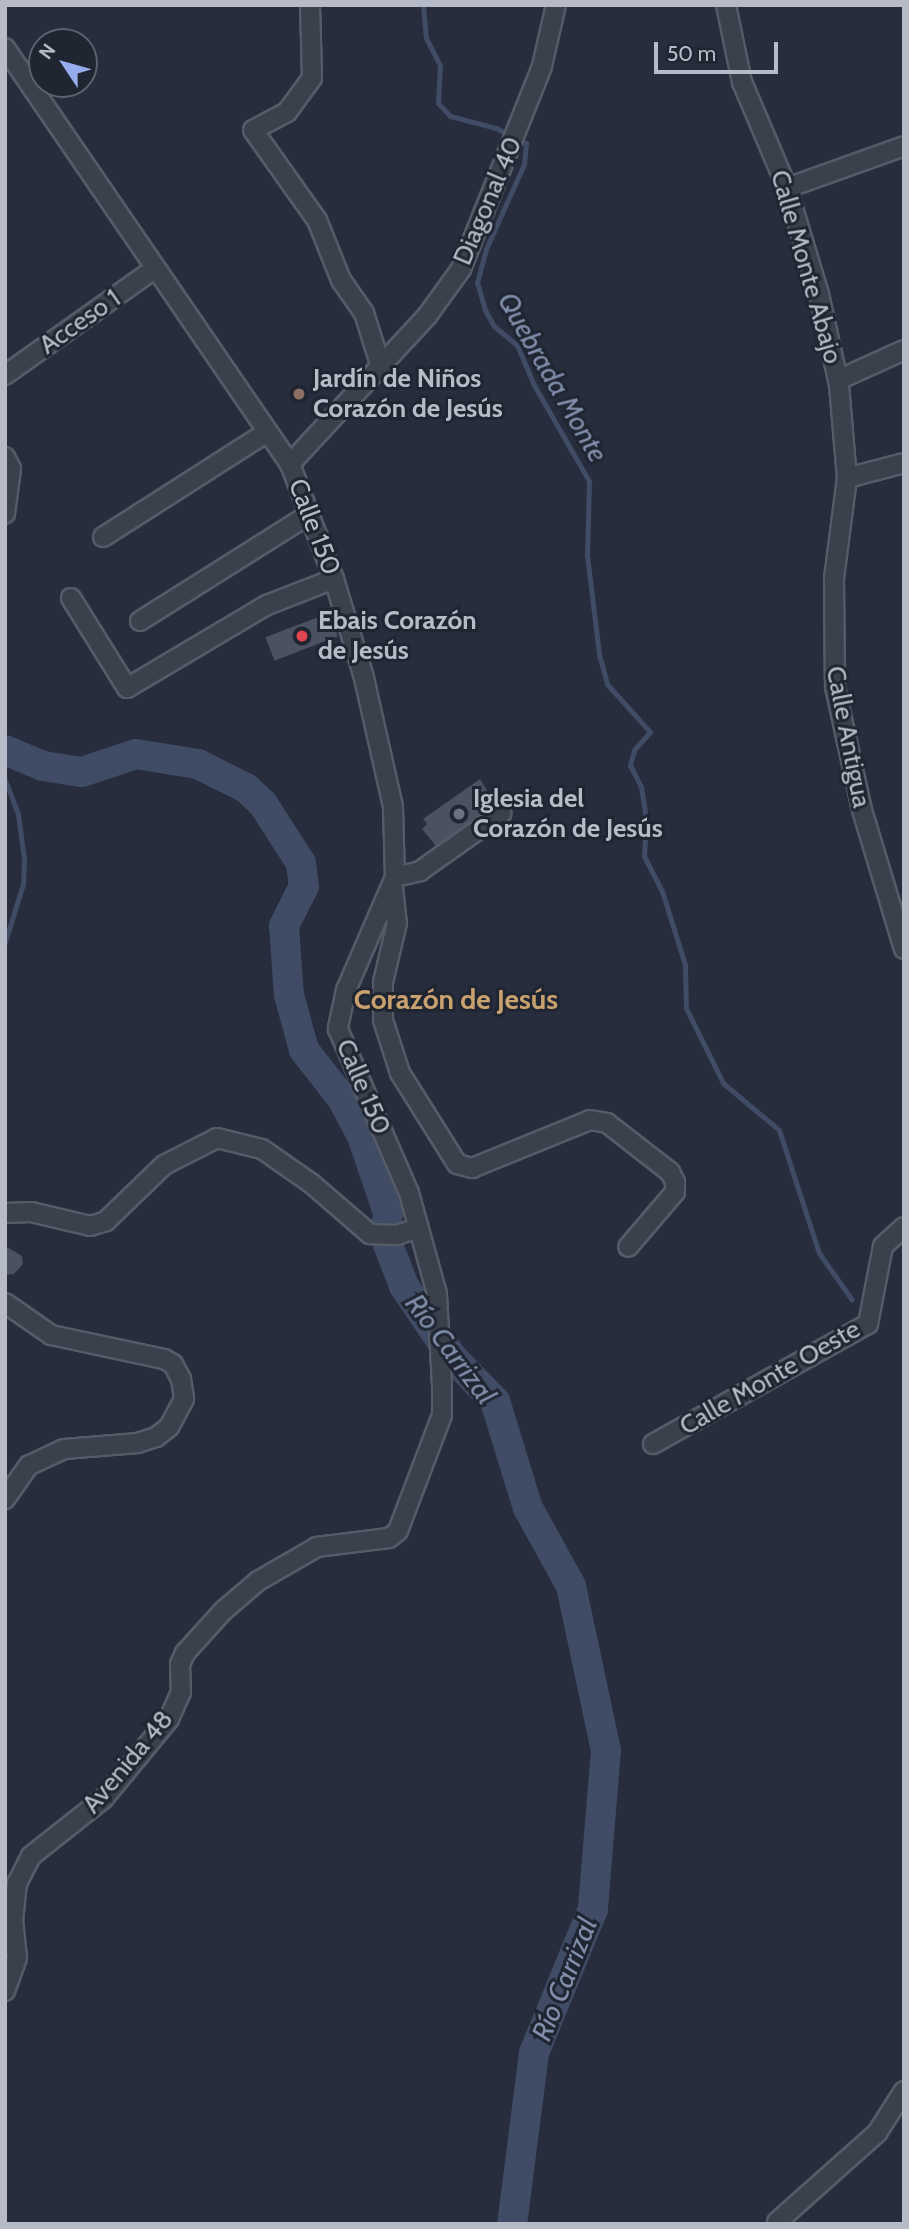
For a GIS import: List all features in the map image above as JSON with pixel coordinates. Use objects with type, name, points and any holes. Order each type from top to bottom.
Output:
[{"type":"street","points":[[310,5],[312,78],[287,111],[253,130],[317,220],[341,280],[364,313],[381,367]]},
{"type":"street","name":"Diagonal 40","points":[[290,464],[428,316],[461,269],[478,237],[542,66],[556,5]]},
{"type":"street","name":"Calle Monte Abajo","points":[[726,5],[742,82],[787,188],[819,294],[838,380],[847,478]]},
{"type":"street","name":"Calle 150","points":[[5,48],[290,464],[334,579],[364,678],[393,807],[394,882],[346,989],[338,1029],[410,1193],[419,1228]]},
{"type":"street","points":[[787,188],[904,146]]},
{"type":"street","name":"Acceso 1","points":[[5,375],[154,269]]},
{"type":"street","points":[[838,380],[904,350]]},
{"type":"street","points":[[103,537],[268,432]]},
{"type":"street","points":[[5,457],[11,469],[5,514]]},
{"type":"street","points":[[847,478],[904,463]]},
{"type":"street","name":"Calle Antigua","points":[[847,478],[834,578],[835,687],[862,810],[904,949]]},
{"type":"street","points":[[140,621],[310,514]]},
{"type":"street","points":[[71,598],[127,688],[267,605],[334,579]]},
{"type":"street","points":[[502,813],[420,870],[394,882],[397,923],[383,982],[383,1020],[400,1073],[457,1164],[472,1168],[590,1120],[607,1123],[670,1172],[675,1182],[675,1192],[628,1247]]},
{"type":"street","points":[[5,1213],[31,1212],[90,1226],[106,1221],[164,1165],[217,1138],[262,1149],[312,1184],[370,1234],[397,1235],[419,1228]]},
{"type":"street","name":"Calle Monte Oeste","points":[[653,1444],[868,1324],[883,1246],[904,1227]]},
{"type":"street","name":"Avenida 48","points":[[5,1991],[15,1973],[15,1895],[22,1870],[31,1856],[103,1799],[169,1719],[181,1692],[180,1664],[185,1653],[258,1580],[291,1560],[317,1547],[389,1538],[398,1531],[442,1415],[441,1324],[419,1228]]},
{"type":"street","points":[[5,1303],[51,1335],[164,1359],[173,1364],[181,1378],[184,1399],[174,1420],[156,1437],[138,1443],[64,1449],[29,1465],[5,1499]]},
{"type":"street","points":[[777,2222],[877,2133],[904,2091]]},
{"type":"building","points":[[329,613],[338,636],[274,661],[266,637]]},
{"type":"building","points":[[480,779],[495,804],[436,846],[422,829],[427,824],[423,819]]},
{"type":"building","points":[[5,1246],[22,1256],[23,1264],[14,1274],[5,1275]]},
{"type":"waterway","name":"Quebrada Monte","points":[[423,5],[426,38],[440,65],[438,103],[450,116],[496,128],[526,143],[524,164],[486,249],[477,282],[485,310],[494,326],[517,345],[534,385],[589,481],[587,555],[599,654],[607,684],[650,732],[634,750],[630,765],[641,787],[646,819],[644,856],[662,891],[685,965],[686,1008],[723,1083],[779,1130],[819,1253],[852,1300]]},
{"type":"waterway","name":"Río Carrizal","points":[[5,750],[43,766],[82,772],[136,754],[198,764],[246,788],[263,804],[301,863],[304,886],[284,926],[289,995],[304,1050],[341,1097],[362,1136],[388,1213],[385,1237],[404,1286],[452,1357],[495,1401],[528,1508],[571,1586],[606,1750],[593,1909],[534,2053],[512,2224]]},
{"type":"waterway","points":[[5,780],[18,814],[24,859],[23,884],[5,942]]},
{"type":"place","name":"Jardín de Niños Corazón de Jesús","points":[[299,394]]},
{"type":"place","name":"Ebais Corazón de Jesús","points":[[302,636]]},
{"type":"place","name":"Iglesia del Corazón de Jesús","points":[[459,814]]},
{"type":"district","name":"Corazón de Jesús","points":[[456,999]]}]
